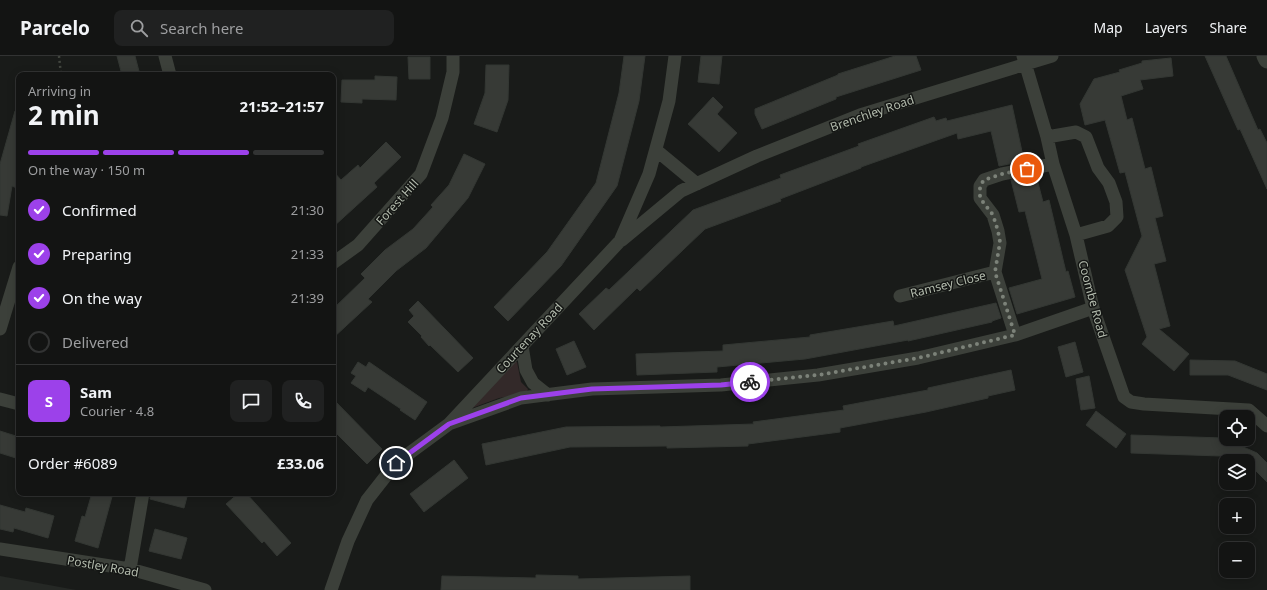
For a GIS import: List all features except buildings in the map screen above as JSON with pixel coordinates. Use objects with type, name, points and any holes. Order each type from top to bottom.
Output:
[{"type":"street","points":[[165,56],[169,72]]},
{"type":"street","name":"Forest Hill","points":[[336,261],[358,245],[421,174],[442,118],[453,72],[453,56]]},
{"type":"street","name":"Courtenay Road","points":[[331,590],[348,541],[367,500],[396,463],[449,424],[620,241],[649,174],[668,101],[675,56]]},
{"type":"street","name":"Brenchley Road","points":[[620,241],[681,191],[758,156],[860,115],[1024,60],[1052,56]]},
{"type":"street","points":[[1265,56],[1267,60]]},
{"type":"street","name":"Coombe Road","points":[[1024,60],[1047,137],[1053,164],[1076,235],[1093,308],[1124,397],[1131,402],[1144,404],[1249,410],[1267,426]]},
{"type":"street","points":[[1047,137],[1076,132],[1086,137],[1098,168],[1109,183],[1116,202],[1117,217],[1108,226],[1076,235]]},
{"type":"street","points":[[656,150],[697,184]]},
{"type":"street","points":[[1015,335],[995,272],[1000,242],[998,231],[993,215],[980,198],[980,186],[984,180],[1002,174],[1053,164]]},
{"type":"street","name":"Ramsey Close","points":[[900,296],[995,272]]},
{"type":"street","points":[[0,329],[16,277]]},
{"type":"street","points":[[449,424],[521,398],[592,389],[721,385],[818,375],[918,358],[1015,335],[1093,308]]},
{"type":"street","points":[[522,346],[526,370],[533,383],[548,395]]},
{"type":"street","points":[[0,399],[16,403]]},
{"type":"street","points":[[130,569],[142,496]]},
{"type":"street","name":"Postley Road","points":[[0,549],[130,569],[205,590]]},
{"type":"path","points":[[58,56],[61,72]]},
{"type":"shaded area","points":[[512,361],[517,362],[521,382],[528,389],[526,394],[499,398],[472,408]]},
{"type":"shaded area","points":[[0,576],[76,590],[0,590]]},
{"type":"way so far","points":[[750,382],[818,375],[918,358],[1015,335],[995,272],[1000,242],[998,231],[993,215],[980,198],[980,186],[984,180],[1002,174],[1027,169]]},
{"type":"route","points":[[396,463],[449,424],[521,398],[592,389],[721,385],[750,382]]}]
